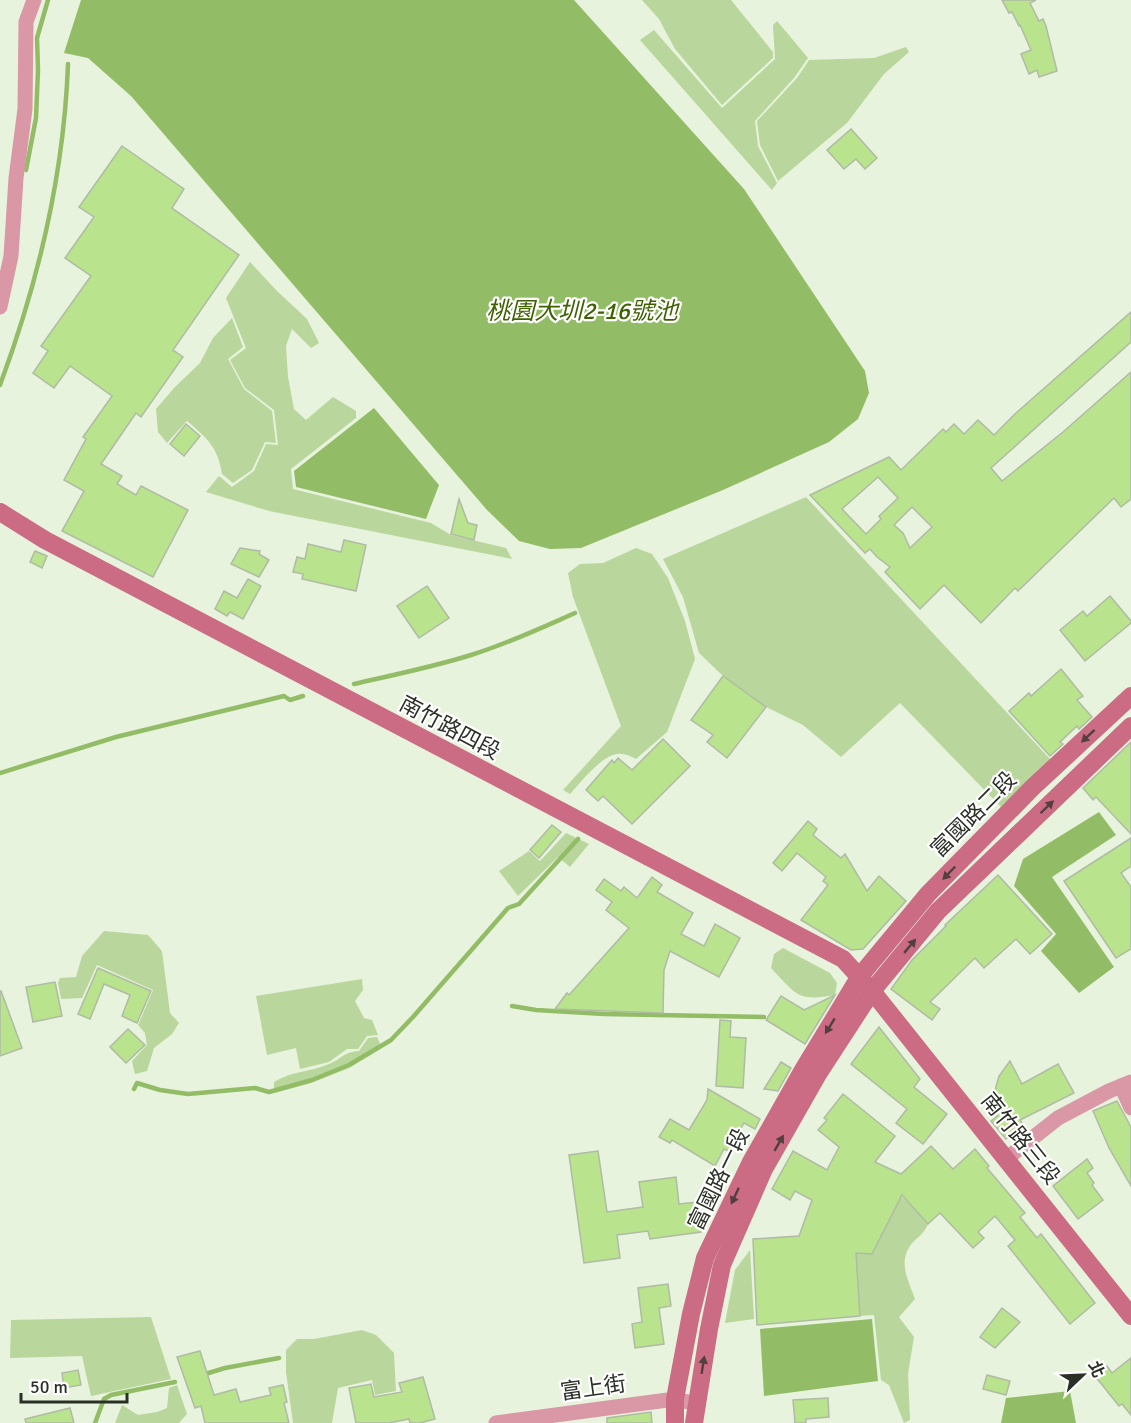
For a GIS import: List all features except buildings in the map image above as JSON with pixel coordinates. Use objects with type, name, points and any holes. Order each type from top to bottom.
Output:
[{"type":"street","points":[[0,307],[11,256],[16,178],[25,109],[26,22],[34,0]]},
{"type":"street","name":"南竹路四段","points":[[0,512],[45,540],[843,959],[872,991]]},
{"type":"street","name":"富國路二段","points":[[860,976],[928,894],[1032,788],[1131,696]]},
{"type":"street","name":"富國路二段","points":[[872,991],[938,911],[1131,726]]},
{"type":"street","name":"富國路一段","points":[[675,1423],[675,1399],[691,1314],[705,1258],[751,1162],[860,976]]},
{"type":"street","name":"富國路一段","points":[[694,1423],[709,1329],[723,1265],[732,1243],[764,1169],[818,1074],[872,991]]},
{"type":"street","name":"南竹路三段","points":[[872,991],[1131,1316]]},
{"type":"street","points":[[1006,1159],[1058,1118],[1126,1084],[1131,1108]]},
{"type":"street","name":"富上街","points":[[496,1423],[675,1399],[697,1404]]},
{"type":"shaded area","points":[[642,0],[731,0],[773,52],[773,58],[722,105],[675,49],[659,19]]},
{"type":"shaded area","points":[[777,21],[808,58],[794,78],[755,121],[758,146],[777,183],[772,190],[640,40],[654,30],[722,108],[775,59],[773,25]]},
{"type":"shaded area","points":[[906,47],[909,52],[884,74],[847,123],[778,181],[760,145],[757,121],[797,78],[809,60],[874,58]]},
{"type":"shaded area","points":[[250,262],[307,319],[319,343],[311,348],[292,329],[286,346],[288,377],[294,409],[306,420],[333,397],[356,411],[356,418],[291,469],[293,489],[431,523],[451,535],[506,548],[512,559],[269,511],[206,492],[219,476],[232,487],[254,471],[266,444],[278,445],[274,410],[245,388],[230,360],[246,348],[226,298]]},
{"type":"shaded area","points":[[232,318],[243,347],[228,359],[244,389],[272,411],[276,443],[265,442],[252,470],[233,483],[222,474],[218,457],[210,444],[187,421],[167,443],[158,432],[156,409],[200,363],[213,338]]},
{"type":"shaded area","points":[[806,497],[1051,760],[1001,807],[900,703],[841,757],[803,725],[766,707],[723,676],[699,653],[683,597],[663,559]]},
{"type":"shaded area","points":[[636,548],[652,554],[668,578],[685,621],[695,659],[667,732],[636,759],[620,754],[604,760],[570,794],[563,790],[621,726],[573,597],[568,573],[580,564],[603,563]]},
{"type":"shaded area","points":[[566,833],[589,844],[570,867],[558,857],[518,896],[499,871],[529,851],[540,861]]},
{"type":"shaded area","points":[[104,931],[148,935],[162,951],[170,1013],[179,1023],[172,1034],[154,1048],[147,1071],[135,1074],[132,1061],[147,1045],[145,1033],[138,1025],[153,990],[97,965],[82,998],[61,999],[58,983],[60,978],[76,977],[82,956]]},
{"type":"shaded area","points":[[783,948],[830,973],[837,983],[835,995],[812,997],[792,990],[771,968],[774,954]]},
{"type":"shaded area","points":[[362,979],[363,990],[355,1001],[364,1018],[372,1020],[378,1035],[367,1036],[358,1049],[347,1049],[329,1062],[300,1069],[296,1048],[267,1055],[256,996]]},
{"type":"shaded area","points":[[377,1037],[382,1048],[349,1068],[311,1083],[274,1093],[274,1082],[281,1078],[329,1064],[346,1054],[359,1051],[368,1038]]},
{"type":"shaded area","points":[[901,1197],[928,1224],[910,1246],[905,1259],[906,1272],[915,1299],[899,1317],[914,1337],[908,1374],[910,1420],[904,1423],[889,1385],[881,1380],[874,1315],[860,1316],[856,1253]]},
{"type":"shaded area","points":[[750,1250],[754,1319],[725,1323],[735,1270]]},
{"type":"shaded area","points":[[151,1317],[171,1379],[91,1396],[82,1356],[10,1358],[11,1320]]},
{"type":"shaded area","points":[[362,1330],[376,1335],[394,1353],[396,1391],[375,1395],[372,1380],[338,1388],[332,1423],[293,1423],[286,1372],[286,1350],[297,1339],[314,1339]]},
{"type":"shaded area","points":[[177,1385],[187,1414],[179,1423],[115,1423],[122,1405],[138,1415],[167,1408],[169,1388]]},
{"type":"water","name":"桃園大圳2-16號池","points":[[81,0],[574,0],[744,189],[865,371],[869,393],[858,419],[829,442],[723,490],[581,548],[550,549],[519,541],[487,510],[131,96],[88,58],[64,53]]},
{"type":"water","points":[[374,408],[439,485],[426,519],[296,487],[294,471]]},
{"type":"water","points":[[1099,812],[1116,835],[1052,877],[1114,967],[1079,993],[1041,951],[1056,934],[1014,886],[1023,859]]},
{"type":"water","points":[[872,1319],[878,1381],[764,1396],[760,1329]]},
{"type":"water","points":[[1070,1391],[1076,1423],[1001,1423],[1006,1398]]},
{"type":"waterway","points":[[26,170],[36,118],[37,38],[48,0]]},
{"type":"waterway","points":[[0,385],[26,307],[47,227],[61,146],[68,64]]},
{"type":"waterway","points":[[354,684],[471,655],[511,641],[575,613]]},
{"type":"waterway","points":[[0,773],[116,737],[284,696],[290,700],[303,696]]},
{"type":"waterway","points":[[134,1089],[137,1083],[160,1090],[188,1094],[255,1088],[269,1092],[312,1080],[349,1065],[391,1040],[508,908],[519,904],[578,839]]},
{"type":"waterway","points":[[512,1006],[536,1010],[604,1014],[764,1017]]},
{"type":"waterway","points":[[202,1375],[225,1368],[279,1358]]},
{"type":"waterway","points":[[95,1423],[104,1399],[111,1395],[175,1382]]}]
